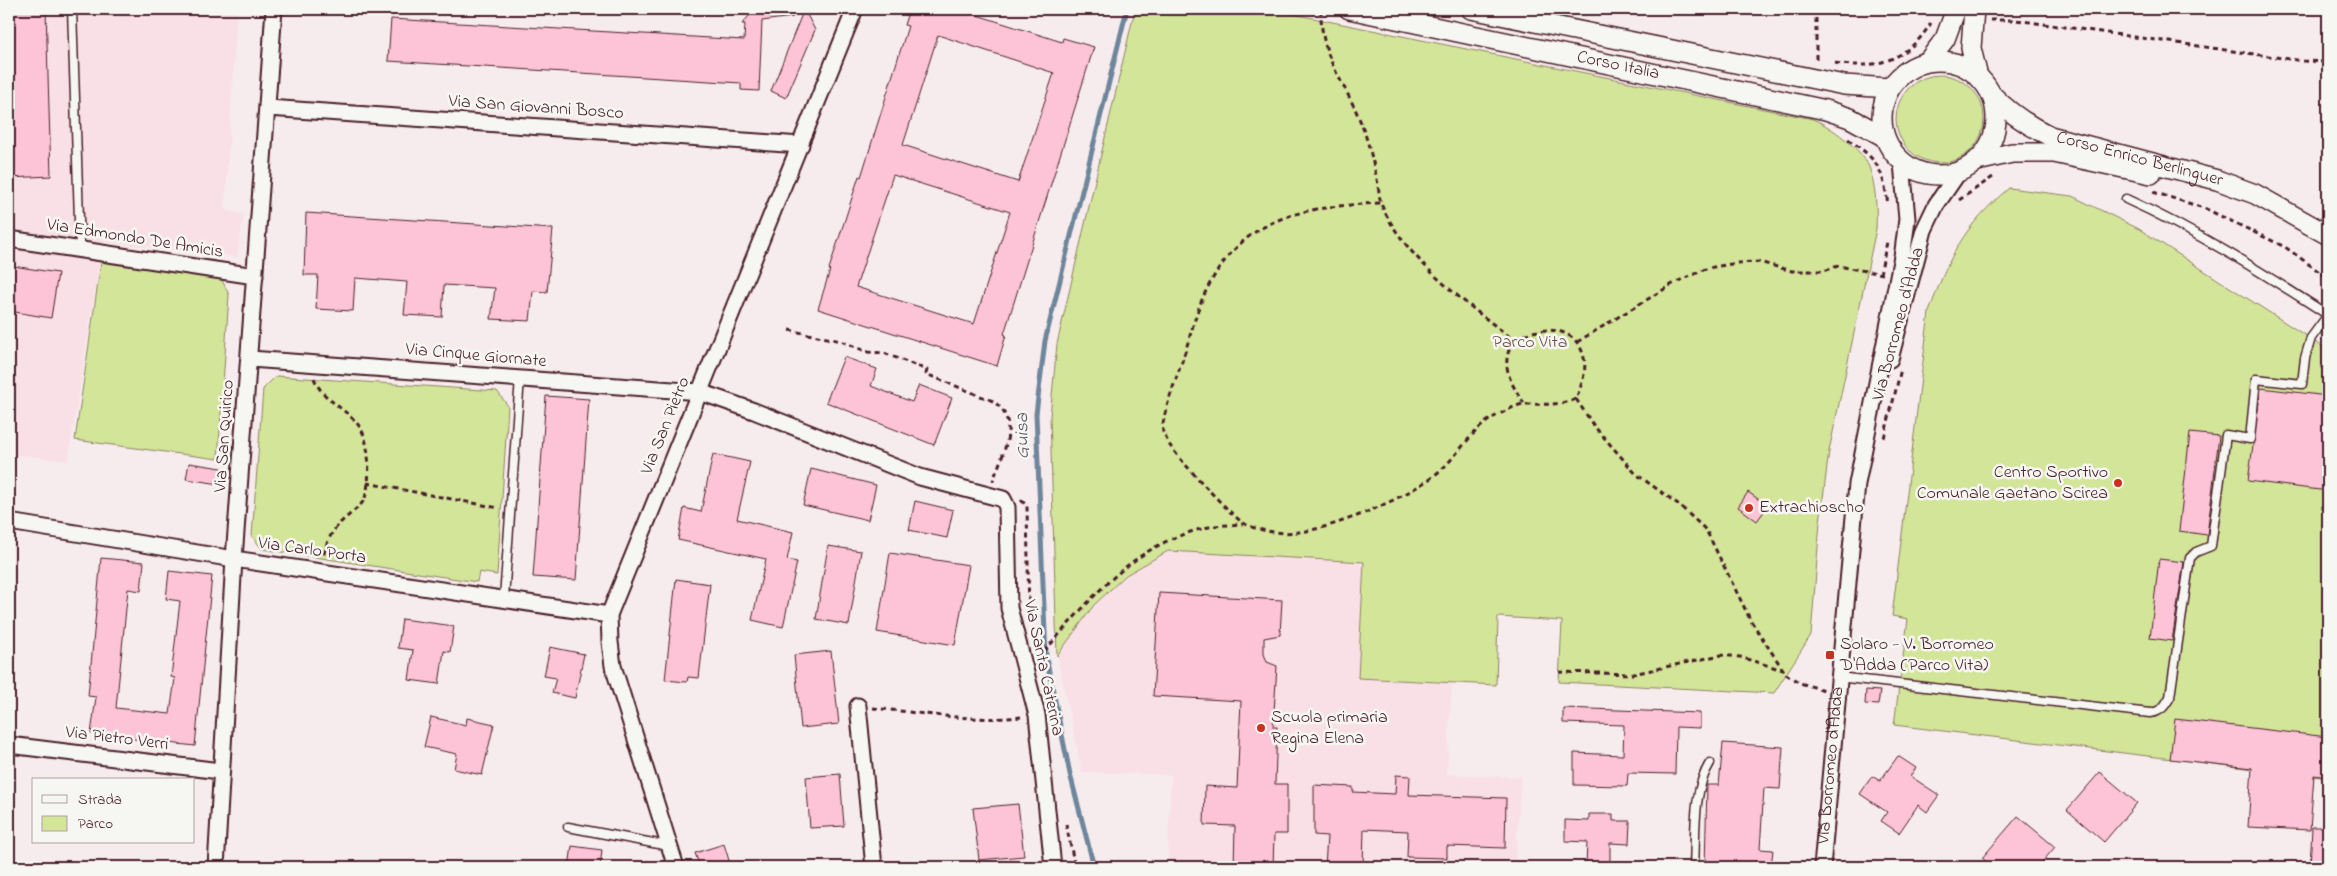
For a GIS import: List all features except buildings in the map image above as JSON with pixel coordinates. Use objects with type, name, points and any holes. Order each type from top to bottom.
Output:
[{"type":"street","name":"Via San Quirico","points":[[216,867],[220,771],[234,559],[274,9]]},
{"type":"street","name":"Via San Pietro","points":[[676,867],[613,666],[609,615],[855,9]]},
{"type":"street","name":"Corso Italia","points":[[1350,9],[1826,110],[1850,118],[1883,136]]},
{"type":"street","name":"Corso Italia","points":[[1471,9],[1820,70],[1853,86],[1890,88]]},
{"type":"street","points":[[1928,62],[1945,39],[1956,9]]},
{"type":"street","points":[[1973,16],[1970,48],[1977,73],[1992,95],[1996,112],[1996,131],[1989,147],[1978,161],[1958,173],[1931,175],[1916,171],[1902,163],[1890,149],[1883,136],[1881,116],[1890,88],[1900,76],[1913,66],[1943,61],[1957,64],[1977,73]]},
{"type":"street","name":"Corso Enrico Berlinguer","points":[[1992,95],[2004,108],[2027,125],[2050,136],[2217,180],[2255,194],[2328,235]]},
{"type":"street","name":"Via San Giovanni Bosco","points":[[268,108],[801,145]]},
{"type":"street","name":"Corso Enrico Berlinguer","points":[[1978,161],[2012,153],[2054,153],[2206,186],[2293,214]]},
{"type":"street","name":"Via Borromeo d'Adda","points":[[1822,867],[1857,484],[1903,251],[1907,218],[1902,163]]},
{"type":"street","name":"Via Borromeo d'Adda","points":[[1857,484],[1924,230],[1936,205],[1958,173]]},
{"type":"street","name":"Via Edmondo De Amicis","points":[[9,238],[255,276]]},
{"type":"street","name":"Via Cinque Giornate","points":[[250,359],[312,362],[700,392]]},
{"type":"street","name":"Via Santa Caterina","points":[[700,392],[754,411],[920,478],[989,493],[1003,498],[1007,506],[1009,608],[1037,715],[1053,867]]},
{"type":"street","name":"Via Carlo Porta","points":[[9,522],[234,559],[609,615]]},
{"type":"street","points":[[858,706],[874,867]]},
{"type":"street","name":"Via Pietro Verri","points":[[9,745],[220,771]]},
{"type":"lane","points":[[72,9],[80,249]]},
{"type":"lane","points":[[1838,685],[2150,713],[2164,707],[2170,696],[2190,558],[2196,552],[2211,546],[2226,435],[2250,438],[2256,379],[2302,384],[2305,358],[2311,338],[2328,315],[2262,272],[2203,238],[2126,199]]},
{"type":"lane","points":[[504,598],[520,378]]},
{"type":"lane","points":[[1694,867],[1698,797],[1702,775],[1710,763]]},
{"type":"lane","points":[[568,827],[669,846]]},
{"type":"path","points":[[1321,9],[1320,28],[1324,47],[1358,117],[1366,138],[1380,203],[1399,234],[1436,276],[1514,340]]},
{"type":"path","points":[[1816,9],[1816,60],[1820,70]]},
{"type":"path","points":[[1973,16],[2016,20],[2303,61],[2328,62]]},
{"type":"path","points":[[1830,62],[1857,66],[1881,64],[1907,49],[1933,20]]},
{"type":"path","points":[[1807,58],[1816,60]]},
{"type":"path","points":[[1816,60],[1820,70]]},
{"type":"path","points":[[1842,135],[1866,152],[1883,173],[1890,212]]},
{"type":"path","points":[[1952,206],[1991,177],[1999,175]]},
{"type":"path","points":[[2151,192],[2204,208],[2285,247],[2328,278]]},
{"type":"path","points":[[1244,524],[1170,447],[1162,430],[1170,397],[1207,290],[1234,249],[1249,235],[1265,226],[1304,211],[1328,206],[1380,203]]},
{"type":"path","points":[[1577,342],[1676,282],[1708,268],[1736,263],[1758,262],[1792,271],[1824,271],[1838,266],[1880,274],[1887,239]]},
{"type":"path","points":[[1524,403],[1511,385],[1507,375],[1509,352],[1514,340],[1531,332],[1550,329],[1560,330],[1581,347],[1585,372],[1576,399]]},
{"type":"path","points":[[789,330],[841,341],[868,352],[884,353],[928,370],[926,374],[999,405],[1008,420],[1010,432],[989,493]]},
{"type":"path","points":[[312,362],[316,386],[325,397],[354,420],[362,430],[367,444],[367,483],[364,499],[331,533],[326,544],[320,571]]},
{"type":"path","points":[[1882,446],[1903,364]]},
{"type":"path","points":[[1038,658],[1093,595],[1116,574],[1139,556],[1181,534],[1203,528],[1244,524],[1279,533],[1321,528],[1365,511],[1424,483],[1442,469],[1483,424],[1524,403],[1551,405],[1576,399]]},
{"type":"path","points":[[1576,399],[1594,426],[1636,474],[1678,504],[1706,530],[1751,621],[1783,670],[1800,684],[1838,685]]},
{"type":"path","points":[[367,483],[510,510]]},
{"type":"path","points":[[1559,672],[1633,674],[1721,655],[1731,655],[1783,670]]},
{"type":"path","points":[[858,706],[985,720],[1037,715]]},
{"type":"shaded area","points":[[9,9],[254,9],[237,10],[225,210],[244,214],[237,257],[103,242],[68,461],[9,454]]},
{"type":"shaded area","name":"Scuola primaria Regina Elena","points":[[1168,551],[1364,562],[1358,678],[1452,684],[1447,774],[1521,777],[1515,867],[1167,867],[1171,775],[1082,772],[1057,656],[1094,605],[1126,575]]},
{"type":"green space","name":"Parco Vita","points":[[1135,9],[1268,9],[1813,119],[1828,127],[1860,153],[1869,167],[1875,190],[1876,229],[1829,451],[1820,522],[1811,635],[1774,693],[1559,682],[1562,621],[1498,617],[1496,685],[1358,678],[1364,562],[1168,551],[1126,575],[1094,605],[1057,656],[1050,416],[1057,344]]},
{"type":"green space","points":[[1940,75],[1957,78],[1971,88],[1981,102],[1984,119],[1981,136],[1971,150],[1957,160],[1940,163],[1923,160],[1909,150],[1899,136],[1896,119],[1899,102],[1909,88],[1923,78]]},
{"type":"green space","name":"Centro Sportivo Comunale Gaetano Scirea","points":[[2009,188],[2072,196],[2139,229],[2328,350],[2328,778],[1894,725],[1908,619],[1892,616],[1929,312],[1943,274],[1959,244],[1980,216]]},
{"type":"green space","points":[[101,262],[221,278],[229,295],[218,459],[75,440]]},
{"type":"green space","points":[[276,376],[497,391],[508,406],[497,575],[479,572],[477,582],[262,549],[252,536],[263,389]]},
{"type":"waterway","name":"Guisa","points":[[1094,867],[1070,774],[1046,657],[1036,414],[1045,341],[1127,9]]},
{"type":"place","name":"Centro Sportivo Comunale Gaetano Scirea","points":[[2118,483]]},
{"type":"place","name":"Extrachioscho","points":[[1749,508]]},
{"type":"place","name":"Solaro - V. Borromeo D'Adda (Parco Vita)","points":[[1830,655]]},
{"type":"place","name":"Scuola primaria Regina Elena","points":[[1261,728]]}]
